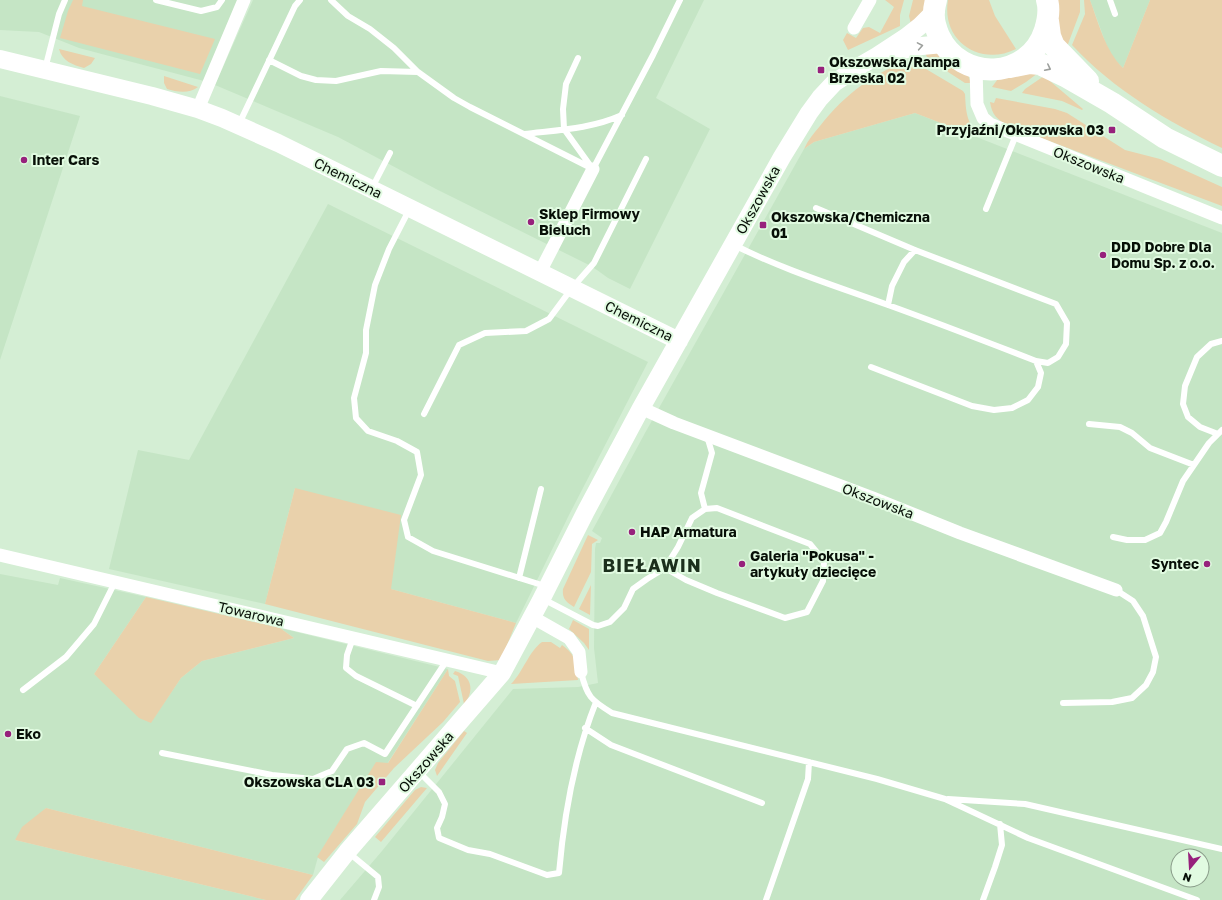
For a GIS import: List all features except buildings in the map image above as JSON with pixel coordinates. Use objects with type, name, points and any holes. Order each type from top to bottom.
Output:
[{"type":"highway","points":[[935,6],[936,29],[943,44],[957,59],[992,68],[1030,63],[1040,64],[1065,76],[1112,103],[1165,138],[1222,166]]},
{"type":"highway","points":[[992,68],[1028,56],[1033,51],[1042,40],[1048,10]]},
{"type":"highway","points":[[1048,10],[1050,36],[1054,46],[1112,103]]},
{"type":"main road","name":"Okszowska","points":[[309,900],[348,852],[502,673],[641,408],[798,130],[820,98],[834,83],[877,56],[920,26],[935,6]]},
{"type":"main road","name":"Okszowska","points":[[877,56],[922,46],[943,44]]},
{"type":"main road","name":"Chemiczna","points":[[0,59],[152,96],[198,109],[239,125],[680,341]]},
{"type":"street","points":[[198,109],[244,0]]},
{"type":"street","points":[[854,28],[870,0]]},
{"type":"street","name":"Okszowska","points":[[992,68],[978,93],[977,104],[983,118],[990,124],[1222,218]]},
{"type":"street","points":[[540,272],[593,169]]},
{"type":"street","name":"Okszowska","points":[[641,408],[674,424],[873,498],[960,533],[1116,590]]},
{"type":"street","name":"Towarowa","points":[[0,555],[502,673]]},
{"type":"street","points":[[532,617],[569,638],[579,652],[581,672]]},
{"type":"lane","points":[[45,71],[59,14],[65,0]]},
{"type":"lane","points":[[156,0],[201,11],[217,7],[222,0]]},
{"type":"lane","points":[[239,125],[295,6],[300,0]]},
{"type":"lane","points":[[331,0],[348,16],[370,29],[394,48],[418,72],[465,104],[593,169]]},
{"type":"lane","points":[[593,169],[680,0]]},
{"type":"lane","points":[[1110,0],[1114,14]]},
{"type":"lane","points":[[578,58],[566,84],[563,108],[564,129],[593,169]]},
{"type":"lane","points":[[269,60],[301,76],[316,80],[336,82],[381,71],[418,72]]},
{"type":"lane","points":[[524,134],[595,125],[622,115]]},
{"type":"lane","points":[[986,209],[1016,135]]},
{"type":"lane","points":[[372,190],[390,152]]},
{"type":"lane","points":[[424,414],[459,345],[485,333],[526,331],[549,319],[572,288],[594,263],[646,159]]},
{"type":"lane","points":[[733,244],[760,258],[816,280],[888,305],[1036,361],[1048,363],[1058,357],[1066,344],[1067,323],[1056,304],[915,250],[816,208]]},
{"type":"lane","points":[[410,209],[389,249],[375,285],[366,330],[366,353],[354,398],[356,418],[368,431],[397,441],[417,452],[421,475],[404,520],[408,537],[433,551],[519,578],[545,593],[574,616],[598,626],[610,622],[624,608],[633,589],[665,568],[678,547],[692,518],[704,509],[717,508],[810,544],[824,561],[823,581],[807,612],[785,618],[717,593],[686,580],[665,568]]},
{"type":"lane","points":[[888,305],[892,286],[904,262],[915,250]]},
{"type":"lane","points":[[1113,537],[1127,540],[1145,540],[1160,533],[1183,481],[1209,444],[1220,432],[1200,427],[1188,417],[1184,404],[1185,386],[1197,357],[1211,344],[1222,341]]},
{"type":"lane","points":[[871,367],[972,406],[994,410],[1012,408],[1028,400],[1038,387],[1041,373],[1036,361]]},
{"type":"lane","points":[[1089,424],[1120,427],[1132,433],[1150,448],[1194,465]]},
{"type":"lane","points":[[704,509],[701,493],[712,453],[707,436]]},
{"type":"lane","points":[[519,578],[540,489]]},
{"type":"lane","points":[[23,690],[66,656],[94,624],[115,582]]},
{"type":"lane","points":[[1063,703],[1112,702],[1132,698],[1146,685],[1153,672],[1156,657],[1143,616],[1133,601],[1116,590]]},
{"type":"lane","points":[[352,638],[347,655],[346,668],[356,676],[417,706]]},
{"type":"lane","points":[[162,753],[272,775],[314,780],[332,771],[346,749],[364,743],[385,754],[447,660]]},
{"type":"lane","points":[[581,672],[585,689],[596,702],[612,713],[877,779],[945,799],[1028,838],[1197,900]]},
{"type":"lane","points":[[418,771],[439,792],[445,804],[442,817],[437,828],[439,838],[468,850],[490,854],[547,875],[559,873],[567,804],[577,756],[585,728],[596,702]]},
{"type":"lane","points":[[585,728],[611,745],[762,803]]},
{"type":"lane","points":[[766,900],[808,779],[809,762]]},
{"type":"lane","points":[[945,799],[1025,804],[1222,849]]},
{"type":"lane","points":[[983,900],[1002,844],[1000,824]]},
{"type":"lane","points":[[348,852],[378,877],[379,887],[374,900]]},
{"type":"shaded area","points":[[0,0],[239,0],[204,81],[79,48],[39,32],[0,30]]},
{"type":"shaded area","points":[[73,0],[83,0],[82,6],[215,39],[200,74],[60,38]]},
{"type":"shaded area","points":[[253,0],[704,0],[656,98],[710,129],[630,289],[608,278],[587,264],[436,189],[338,137],[215,85]]},
{"type":"shaded area","points":[[885,0],[904,0],[900,15],[900,26],[848,50],[843,40],[847,33],[856,38],[863,28],[869,27],[880,33],[894,7]]},
{"type":"shaded area","points":[[913,0],[928,0],[926,8],[911,24],[909,16]]},
{"type":"shaded area","points":[[948,0],[989,0],[995,16],[1016,49],[1002,54],[989,55],[966,47],[957,38],[951,27],[947,15]]},
{"type":"shaded area","points":[[1057,0],[1080,0],[1080,12],[1068,44],[1063,49],[1057,37]]},
{"type":"shaded area","points":[[1084,0],[1090,0],[1107,45],[1123,68],[1150,0],[1222,0],[1222,148],[1181,127],[1123,90],[1088,61],[1072,45],[1085,14]]},
{"type":"shaded area","points":[[1090,0],[1150,0],[1123,68],[1113,58],[1106,44]]},
{"type":"shaded area","points":[[59,49],[95,58],[91,64],[84,68],[72,64],[65,59],[60,53]]},
{"type":"shaded area","points":[[935,51],[967,72],[971,83],[965,83],[928,59],[925,53]]},
{"type":"shaded area","points":[[913,58],[917,59],[926,69],[963,91],[965,94],[969,121],[971,126],[979,135],[977,137],[915,113],[814,142],[804,149],[811,137],[830,114],[851,94],[873,77]]},
{"type":"shaded area","points":[[1042,70],[1011,91],[992,87],[1000,76]]},
{"type":"shaded area","points":[[164,76],[198,87],[187,92],[167,89],[164,83]]},
{"type":"shaded area","points":[[1044,76],[1083,109],[1082,110],[1062,101],[1022,93],[1025,89]]},
{"type":"shaded area","points":[[0,96],[80,116],[0,360]]},
{"type":"shaded area","points":[[996,98],[1055,109],[1067,113],[1125,150],[1160,159],[1222,187],[1222,206],[1007,125],[998,119],[992,110],[990,102],[994,103]]},
{"type":"shaded area","points":[[915,113],[1222,233],[1222,900],[340,900],[382,851],[513,689],[578,687],[598,683],[594,648],[595,549],[596,543],[600,543],[602,538],[592,531],[645,433],[804,149],[814,142]]},
{"type":"shaded area","points":[[328,204],[648,362],[569,515],[516,623],[391,589],[295,488],[265,604],[109,569],[138,450],[189,460]]},
{"type":"shaded area","points":[[295,488],[401,515],[391,589],[516,623],[501,660],[488,661],[265,604]]},
{"type":"shaded area","points":[[588,535],[598,540],[592,544],[591,572],[574,607],[565,600],[563,589]]},
{"type":"shaded area","points":[[0,574],[58,585],[60,578],[146,597],[94,674],[151,722],[181,678],[202,661],[294,638],[280,628],[448,669],[387,764],[343,816],[318,857],[313,875],[46,808],[15,840],[266,900],[0,900]]},
{"type":"shaded area","points":[[591,585],[590,615],[579,609]]},
{"type":"shaded area","points":[[146,597],[280,628],[294,638],[202,661],[181,678],[151,723],[139,718],[94,674]]},
{"type":"shaded area","points":[[573,620],[589,629],[589,650],[584,643],[569,629]]},
{"type":"shaded area","points":[[542,642],[551,642],[560,648],[562,645],[571,653],[575,660],[578,680],[511,684],[533,651]]},
{"type":"shaded area","points":[[448,669],[449,676],[455,681],[460,702],[443,722],[394,768],[365,802],[357,824],[324,862],[317,857],[376,762],[388,763]]},
{"type":"shaded area","points":[[455,671],[465,676],[470,684],[470,694],[464,704],[458,676],[453,674]]},
{"type":"shaded area","points":[[464,731],[467,733],[437,776],[435,770],[438,763]]},
{"type":"shaded area","points":[[421,787],[427,788],[381,842],[375,837],[415,790]]},
{"type":"shaded area","points":[[46,808],[313,875],[295,900],[266,900],[15,840],[22,827]]},
{"type":"place","name":"Okszowska/Rampa Brzeska 02","points":[[821,70]]},
{"type":"place","name":"Przyjaźni/Okszowska 03","points":[[1112,130]]},
{"type":"place","name":"Inter Cars","points":[[24,160]]},
{"type":"place","name":"Sklep Firmowy Bieluch","points":[[531,222]]},
{"type":"place","name":"Okszowska/Chemiczna 01","points":[[763,225]]},
{"type":"place","name":"DDD Dobre Dla Domu Sp. z o.o.","points":[[1103,255]]},
{"type":"place","name":"HAP Armatura","points":[[632,532]]},
{"type":"place","name":"Galeria \"Pokusa\" - artykuły dziecięce","points":[[742,564]]},
{"type":"place","name":"Syntec","points":[[1207,564]]},
{"type":"place","name":"Eko","points":[[8,734]]},
{"type":"place","name":"Okszowska CLA 03","points":[[382,782]]},
{"type":"district","name":"BIEŁAWIN","points":[[652,566]]}]
